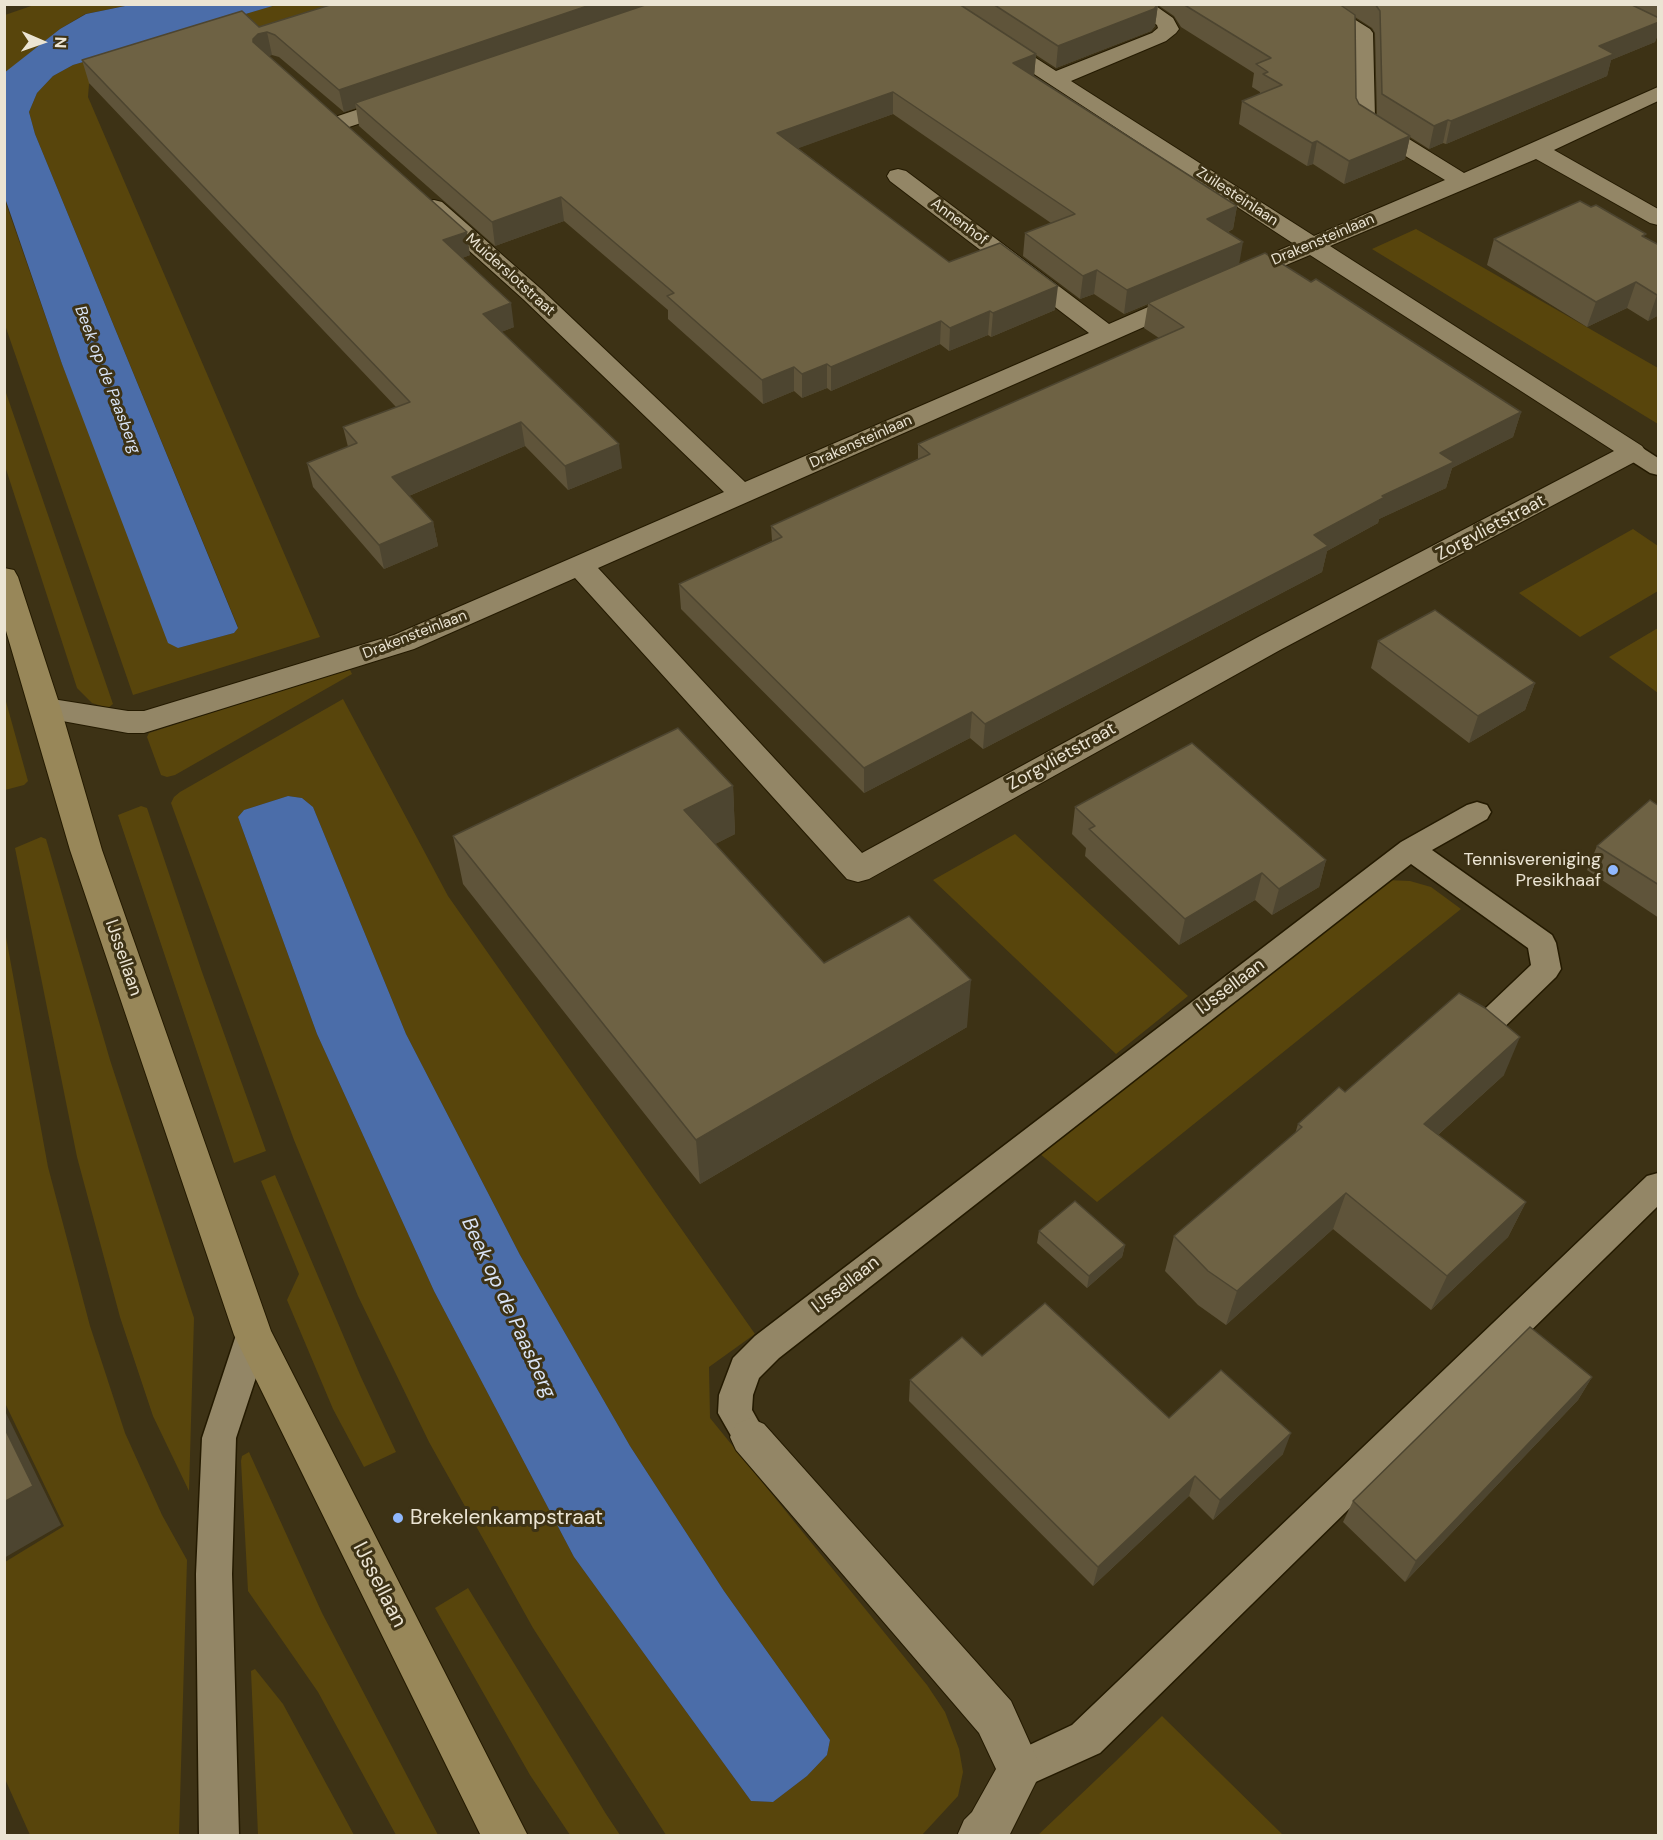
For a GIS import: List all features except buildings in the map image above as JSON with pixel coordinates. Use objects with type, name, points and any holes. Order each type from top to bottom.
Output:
[{"type":"main road","name":"IJssellaan","points":[[4,577],[46,709],[86,850],[253,1335],[505,1836]]},
{"type":"street","name":"Zuilesteinlaan","points":[[937,4],[1633,452]]},
{"type":"street","points":[[1056,79],[1159,37],[1169,29],[1166,22],[1138,4]]},
{"type":"street","points":[[1315,4],[1364,33],[1364,121],[1462,181]]},
{"type":"street","name":"Drakensteinlaan","points":[[46,709],[128,722],[144,722],[404,642],[1311,244],[1537,150],[1659,93]]},
{"type":"street","points":[[340,123],[418,96]]},
{"type":"street","points":[[1537,150],[1659,218]]},
{"type":"street","name":"Annenhof","points":[[898,176],[1106,334]]},
{"type":"street","name":"Muiderslotstraat","points":[[419,193],[532,294],[742,494]]},
{"type":"street","name":"Zorgvlietstraat","points":[[578,564],[858,870],[1270,643],[1633,452]]},
{"type":"street","name":"IJssellaan","points":[[750,1437],[995,1717],[1020,1770]]},
{"type":"street","points":[[980,1836],[988,1828],[1020,1770]]},
{"type":"lane","name":"Zuilesteinlaan","points":[[1633,452],[1659,468]]},
{"type":"lane","name":"IJssellaan","points":[[750,1437],[735,1413],[736,1395],[745,1370],[767,1347],[1412,849],[1477,812]]},
{"type":"lane","points":[[1412,849],[1542,943],[1546,969],[1481,1030]]},
{"type":"lane","points":[[1020,1770],[1086,1739],[1659,1186]]},
{"type":"lane","points":[[219,1836],[214,1574],[219,1438],[253,1335]]},
{"type":"shaded area","points":[[34,5],[130,5],[85,14],[60,29],[5,73],[5,15]]},
{"type":"shaded area","points":[[276,5],[334,5],[106,75],[89,84],[88,97],[320,637],[133,695],[5,325],[4,198],[62,364],[178,648],[234,633],[238,627],[35,134],[29,112],[37,93],[53,76],[73,65]]},
{"type":"shaded area","points":[[1416,229],[1658,368],[1658,424],[1372,249]]},
{"type":"shaded area","points":[[4,387],[113,704],[108,708],[92,703],[77,688],[5,466]]},
{"type":"shaded area","points":[[1633,529],[1658,546],[1658,591],[1580,637],[1519,593]]},
{"type":"shaded area","points":[[1658,628],[1658,693],[1609,657]]},
{"type":"shaded area","points":[[350,670],[352,674],[175,775],[167,777],[161,775],[147,737],[149,733]]},
{"type":"shaded area","points":[[5,698],[28,781],[24,785],[5,790]]},
{"type":"shaded area","points":[[343,699],[448,896],[755,1334],[709,1367],[710,1418],[927,1685],[945,1712],[959,1749],[963,1772],[958,1796],[922,1835],[666,1835],[533,1628],[429,1442],[358,1296],[294,1140],[171,803],[180,792]],"holes":[[[288,796],[302,798],[313,807],[406,1034],[520,1255],[630,1446],[724,1591],[830,1740],[827,1755],[807,1776],[773,1802],[751,1801],[574,1557],[434,1291],[317,1034],[238,817],[244,810]]]},
{"type":"shaded area","points":[[141,806],[147,808],[266,1151],[234,1163],[118,815]]},
{"type":"shaded area","points":[[1015,834],[1188,996],[1116,1054],[933,880]]},
{"type":"shaded area","points":[[41,837],[46,839],[110,1060],[194,1318],[189,1491],[153,1416],[120,1317],[77,1157],[15,848]]},
{"type":"shaded area","points":[[1387,880],[1410,881],[1431,887],[1461,909],[1097,1202],[1039,1153]]},
{"type":"shaded area","points":[[4,926],[48,1167],[90,1326],[125,1433],[162,1515],[187,1560],[179,1835],[30,1835],[5,1779],[5,1562],[64,1526],[5,1403]]},
{"type":"shaded area","points":[[275,1175],[360,1375],[396,1452],[364,1467],[333,1409],[287,1300],[299,1274],[261,1181]]},
{"type":"shaded area","points":[[249,1452],[322,1613],[438,1835],[396,1835],[318,1692],[248,1591],[241,1461],[242,1456]]},
{"type":"shaded area","points":[[468,1588],[620,1835],[570,1835],[530,1775],[435,1608]]},
{"type":"shaded area","points":[[255,1669],[283,1704],[354,1835],[258,1835],[251,1671]]},
{"type":"shaded area","points":[[1162,1716],[1283,1835],[1038,1835],[1116,1761]]},
{"type":"water","name":"Beek op de Paasberg","points":[[130,5],[276,5],[73,65],[53,76],[37,93],[29,112],[35,134],[238,628],[234,633],[178,648],[168,643],[62,364],[5,198],[4,73],[60,29],[86,14]]},
{"type":"water","name":"Beek op de Paasberg","points":[[288,796],[302,798],[313,807],[406,1034],[520,1255],[630,1446],[724,1591],[830,1740],[827,1755],[807,1776],[773,1802],[751,1801],[574,1557],[434,1291],[317,1034],[238,817],[244,810]]},
{"type":"place","name":"Tennisvereniging Presikhaaf","points":[[1613,870]]},
{"type":"place","name":"Brekelenkampstraat","points":[[398,1518]]}]
